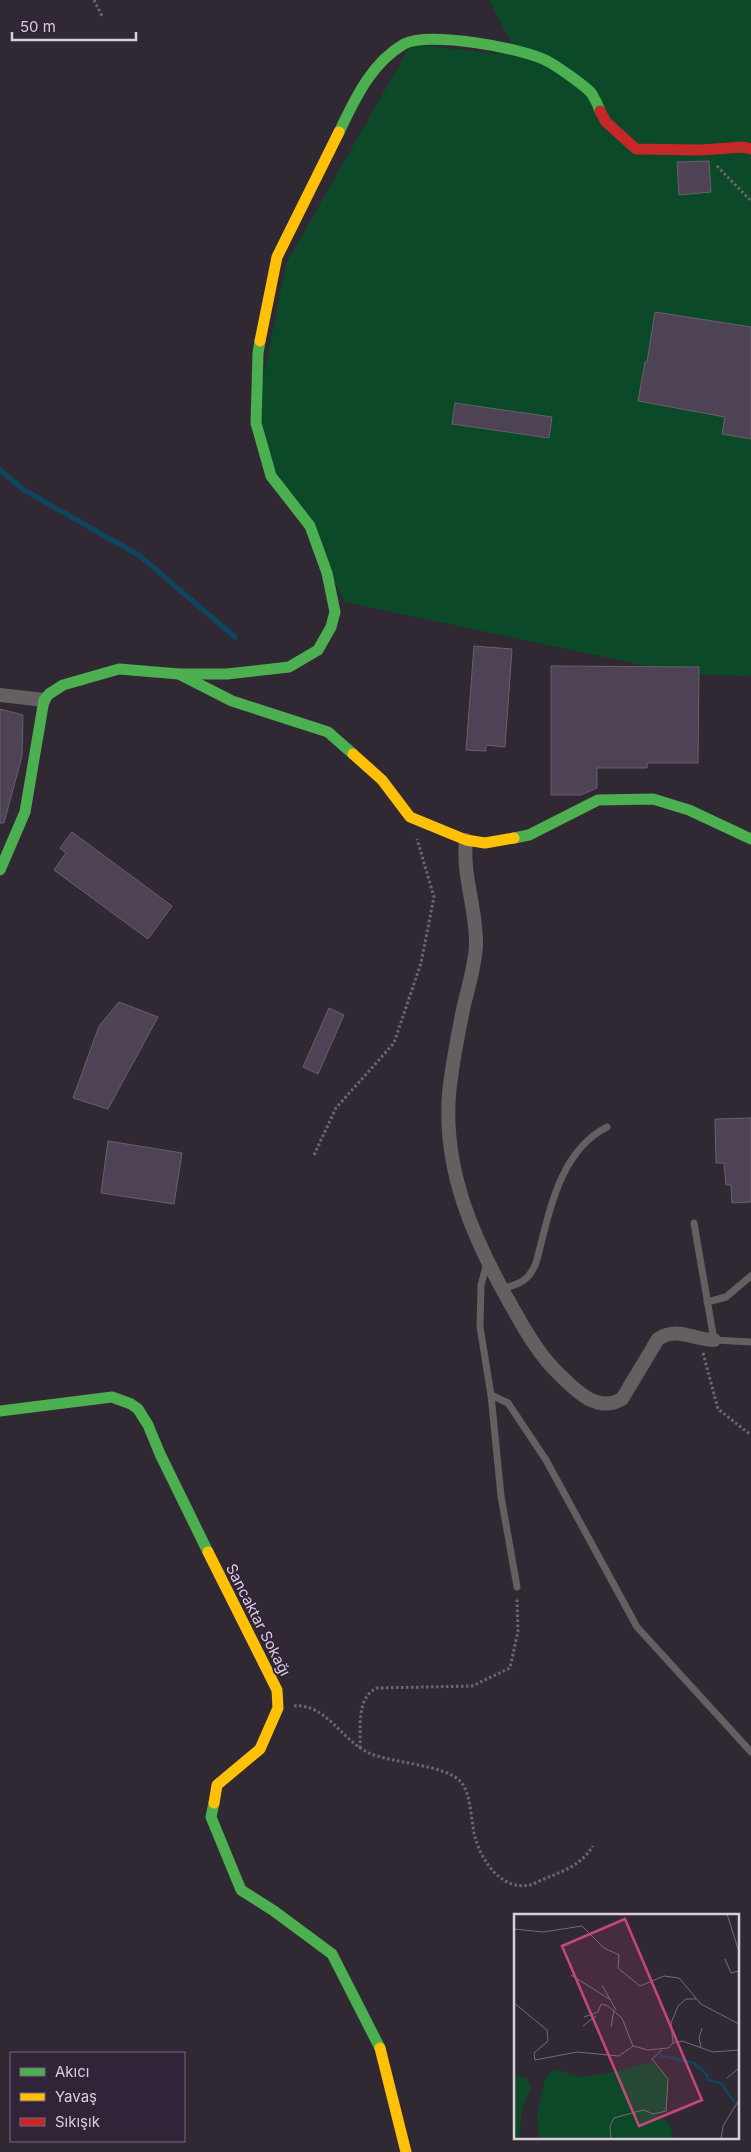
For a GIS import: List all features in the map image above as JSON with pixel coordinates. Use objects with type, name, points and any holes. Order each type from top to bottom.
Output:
[{"type":"street","points":[[0,870],[25,812],[44,700],[49,694],[63,685],[119,669],[179,674],[227,674],[289,667],[318,650],[330,627],[335,612],[327,573],[310,526],[271,476],[256,423],[258,353],[278,256],[360,89],[381,62],[406,42],[435,39],[500,46],[548,60],[591,92],[606,122],[636,149],[701,150],[743,147],[751,149]]},
{"type":"street","points":[[179,674],[232,701],[328,732],[382,780],[410,817],[466,840],[485,843],[529,835],[598,800],[653,799],[689,810],[751,838]]},
{"type":"street","points":[[0,695],[44,700]]},
{"type":"street","points":[[466,840],[464,859],[476,920],[476,946],[473,969],[456,1044],[449,1095],[449,1129],[453,1166],[458,1188],[466,1215],[487,1263],[522,1324],[556,1372],[578,1392],[596,1402],[615,1404],[622,1399],[658,1340],[665,1335],[673,1333],[683,1334],[700,1340],[714,1340]]},
{"type":"street","name":"Sancaktar Sokağı","points":[[0,1411],[112,1397],[124,1398],[140,1411],[221,1580],[277,1690],[278,1708]]},
{"type":"street","points":[[278,1708],[260,1749],[217,1785],[211,1817],[240,1890],[274,1911],[332,1954],[382,2052],[406,2152]]},
{"type":"lane","points":[[502,1289],[521,1284],[530,1275],[536,1264],[558,1185],[566,1168],[587,1141],[608,1127]]},
{"type":"lane","points":[[694,1223],[714,1340],[751,1342]]},
{"type":"lane","points":[[487,1263],[481,1285],[480,1328],[491,1395],[501,1496],[517,1587]]},
{"type":"lane","points":[[707,1302],[726,1298],[751,1276]]},
{"type":"lane","points":[[491,1395],[508,1403],[546,1460],[637,1627],[751,1752]]},
{"type":"path","points":[[94,0],[103,18]]},
{"type":"path","points":[[701,150],[751,201]]},
{"type":"path","points":[[314,1155],[336,1108],[394,1043],[421,963],[434,898],[410,817]]},
{"type":"path","points":[[700,1340],[718,1409],[751,1435]]},
{"type":"path","points":[[360,1749],[363,1702],[370,1691],[377,1688],[472,1686],[510,1668],[518,1631],[517,1587]]},
{"type":"path","points":[[278,1708],[298,1706],[317,1711],[360,1749],[379,1757],[442,1771],[458,1779],[466,1788],[475,1838],[488,1866],[506,1881],[530,1885],[571,1868],[584,1859],[593,1846]]},
{"type":"green space","points":[[489,0],[751,0],[751,676],[685,674],[345,602],[253,428],[286,264],[411,44],[518,56]]},
{"type":"building","points":[[709,161],[711,192],[679,195],[677,162]]},
{"type":"building","points":[[655,312],[751,327],[751,439],[722,434],[725,417],[638,401],[645,362],[647,362]]},
{"type":"building","points":[[455,403],[552,417],[549,438],[452,424]]},
{"type":"building","points":[[474,646],[512,649],[505,747],[486,745],[486,751],[466,750]]},
{"type":"building","points":[[551,666],[699,667],[698,763],[647,763],[647,768],[597,768],[597,788],[581,795],[551,795]]},
{"type":"building","points":[[0,709],[23,715],[22,756],[4,823],[0,823]]},
{"type":"building","points":[[72,832],[172,906],[148,939],[54,870],[66,853],[60,848]]},
{"type":"building","points":[[119,1002],[158,1017],[108,1109],[73,1098],[99,1026]]},
{"type":"building","points":[[329,1008],[344,1015],[318,1074],[303,1067]]},
{"type":"building","points":[[751,1118],[751,1202],[732,1203],[731,1185],[726,1185],[724,1163],[716,1163],[715,1119]]},
{"type":"building","points":[[108,1141],[182,1153],[174,1204],[101,1193]]},
{"type":"waterway","points":[[0,470],[24,490],[140,556],[235,637]]},
{"type":"traffic: fast","points":[[339,132],[373,71],[392,52],[404,44],[416,40],[454,40],[477,43],[520,51],[537,57],[549,62],[584,87],[592,94],[600,111]]},
{"type":"traffic: fast","points":[[179,674],[227,674],[289,667],[318,650],[331,627],[335,612],[327,573],[310,526],[271,476],[256,423],[260,341]]},
{"type":"traffic: fast","points":[[0,870],[25,812],[44,700],[49,694],[63,685],[119,669],[179,674],[232,701],[328,732],[353,754]]},
{"type":"traffic: fast","points":[[514,838],[529,835],[598,800],[653,799],[689,810],[751,839]]},
{"type":"traffic: fast","points":[[0,1411],[112,1397],[131,1404],[138,1409],[148,1425],[160,1454],[208,1552]]},
{"type":"traffic: fast","points":[[214,1803],[211,1817],[241,1890],[274,1911],[332,1954],[380,2048]]},
{"type":"traffic: slow","points":[[260,341],[277,257],[339,132]]},
{"type":"traffic: slow","points":[[353,754],[382,780],[410,817],[466,840],[485,843],[514,838]]},
{"type":"traffic: slow","points":[[208,1552],[277,1690],[278,1708],[260,1749],[217,1785],[214,1803]]},
{"type":"traffic: slow","points":[[380,2048],[406,2152]]},
{"type":"traffic: jam","points":[[600,111],[606,122],[636,149],[701,150],[743,147],[751,149]]}]
